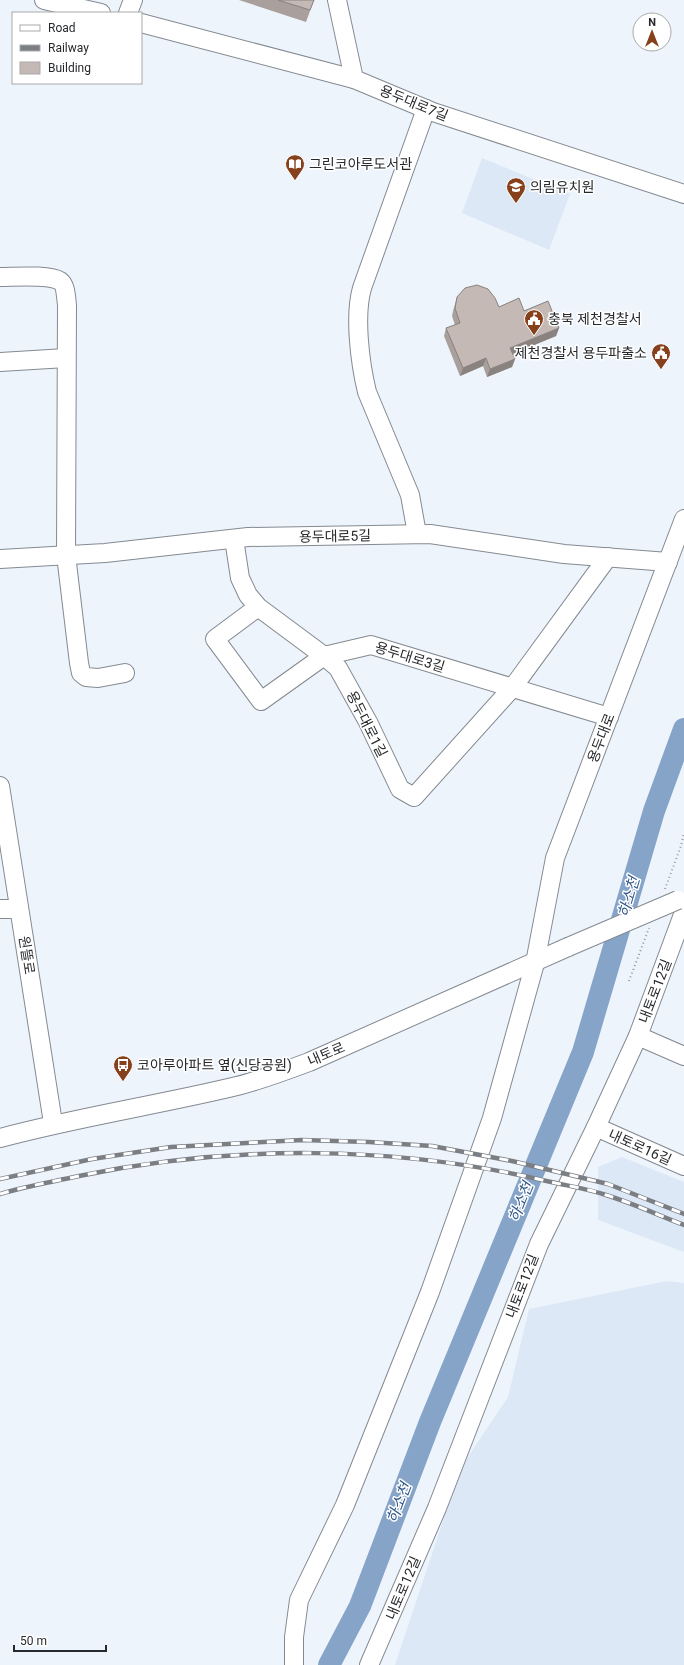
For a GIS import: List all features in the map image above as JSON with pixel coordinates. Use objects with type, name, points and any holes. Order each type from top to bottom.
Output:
[{"type":"street","points":[[44,0],[97,12]]},
{"type":"street","points":[[128,12],[133,0]]},
{"type":"street","points":[[337,0],[354,79]]},
{"type":"street","name":"용두대로7길","points":[[142,23],[354,79],[426,109],[684,194]]},
{"type":"street","points":[[417,534],[410,495],[366,392],[363,377],[358,311],[362,288],[426,109]]},
{"type":"street","points":[[0,277],[50,278],[60,281],[64,287],[67,305],[66,358],[68,440],[66,555],[81,673],[86,677],[98,678],[125,673]]},
{"type":"street","points":[[0,362],[66,358]]},
{"type":"street","name":"용두대로","points":[[294,1665],[294,1637],[299,1600],[345,1505],[430,1292],[492,1118],[535,963],[555,858],[684,519]]},
{"type":"street","name":"용두대로5길","points":[[0,559],[113,553],[248,537],[430,534],[564,554],[668,562]]},
{"type":"street","name":"용두대로1길","points":[[234,539],[240,578],[248,595],[258,607],[338,668],[368,722],[400,789],[414,797],[513,687]]},
{"type":"street","points":[[513,687],[608,557]]},
{"type":"street","name":"용두대로3길","points":[[258,607],[215,639],[261,701],[324,656],[371,645],[609,717]]},
{"type":"street","name":"원뜰로","points":[[0,786],[53,1124]]},
{"type":"street","name":"내토로","points":[[0,1138],[53,1124],[238,1086],[270,1076],[309,1062],[535,963],[568,946],[682,903]]},
{"type":"street","name":"내토로12길","points":[[369,1665],[437,1508],[538,1244],[596,1127],[638,1036],[682,903]]},
{"type":"street","points":[[0,909],[19,909]]},
{"type":"street","points":[[638,1036],[684,1056]]},
{"type":"street","name":"내토로16길","points":[[596,1127],[684,1166]]},
{"type":"shaded area","name":"의림유치원","points":[[482,158],[570,194],[549,250],[462,213]]},
{"type":"shaded area","points":[[622,1157],[684,1182],[684,1252],[598,1220],[598,1167]]},
{"type":"shaded area","points":[[667,1281],[684,1283],[684,1665],[395,1665],[461,1467],[508,1397],[529,1309]]},
{"type":"building","points":[[278,0],[314,0],[310,10]]},
{"type":"building","points":[[477,285],[488,289],[495,298],[499,307],[519,298],[524,311],[548,301],[559,328],[510,348],[515,359],[490,369],[486,358],[463,368],[446,328],[460,323],[455,308],[457,297],[465,288]]},
{"type":"waterway","name":"하소천","points":[[329,1665],[360,1606],[430,1422],[583,1052],[654,811],[684,729]]},
{"type":"railway","points":[[0,1179],[92,1159],[171,1147],[302,1140],[369,1142],[432,1146],[512,1161],[608,1184],[684,1214]]},
{"type":"railway","points":[[0,1194],[29,1186],[79,1176],[197,1158],[256,1154],[315,1153],[375,1155],[434,1161],[493,1170],[585,1189],[626,1202],[684,1225]]},
{"type":"place","name":"그린코아루도서관","points":[[295,181]]},
{"type":"place","name":"의림유치원","points":[[516,204]]},
{"type":"place","name":"충북 제천경찰서","points":[[534,336]]},
{"type":"place","name":"제천경찰서 용두파출소","points":[[661,370]]},
{"type":"place","name":"코아루아파트 옆(신당공원)","points":[[123,1082]]}]
